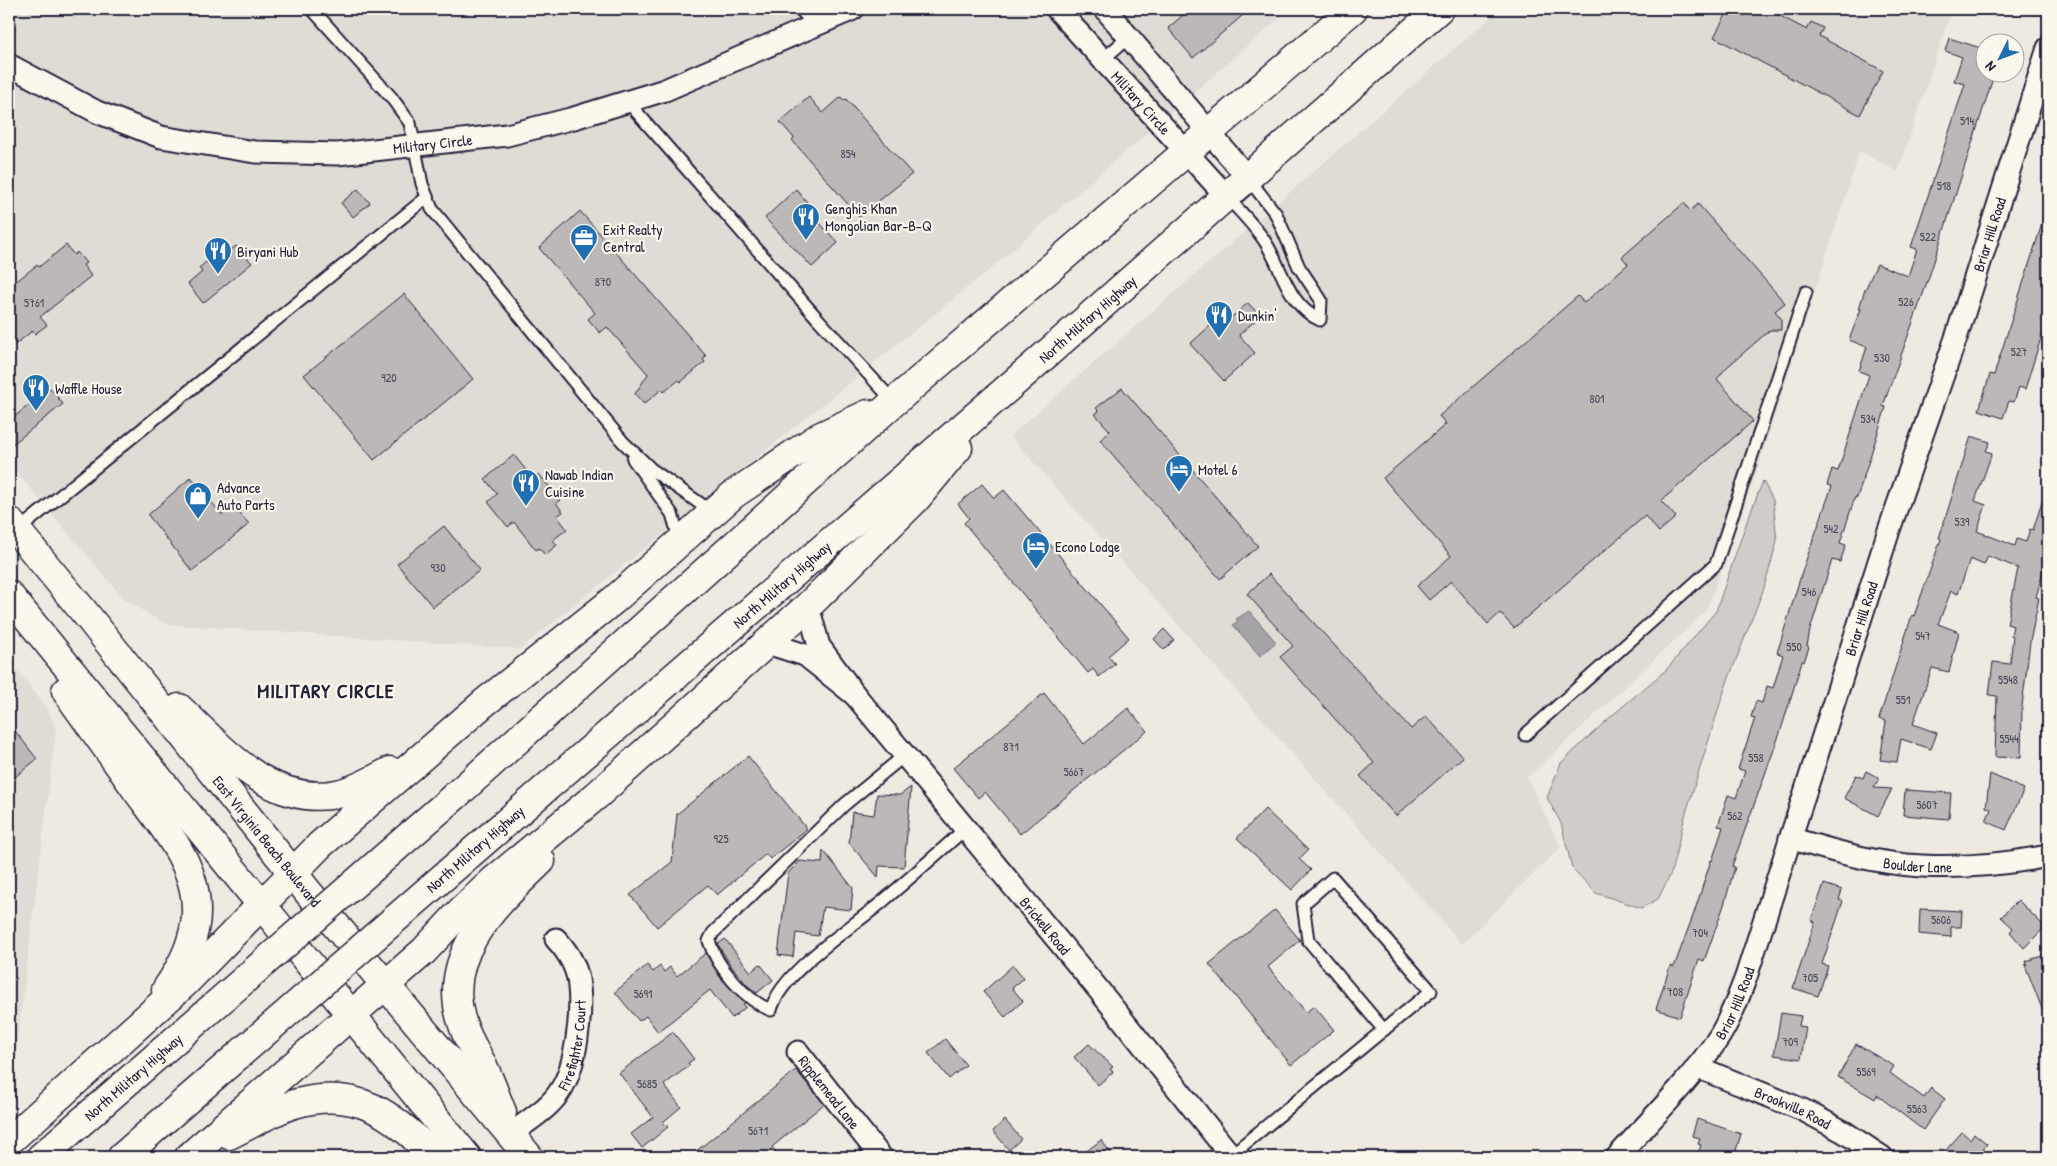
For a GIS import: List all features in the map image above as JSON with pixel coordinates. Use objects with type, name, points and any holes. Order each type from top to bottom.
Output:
[{"type":"main road","name":"North Military Highway","points":[[41,1157],[456,796],[894,402],[1209,130],[1353,9]]},
{"type":"main road","name":"North Military Highway","points":[[122,1157],[1009,387],[1439,9]]},
{"type":"main road","points":[[194,1154],[424,951],[493,881],[596,796],[808,606],[915,500],[1009,387]]},
{"type":"main road","points":[[9,1140],[136,1029],[185,983],[320,845],[484,702],[614,600],[734,494],[819,437],[894,402]]},
{"type":"main road","name":"East Virginia Beach Boulevard","points":[[13,526],[293,873],[529,1157]]},
{"type":"main road","points":[[9,595],[467,1157]]},
{"type":"main road","points":[[9,611],[169,836],[191,877],[196,909],[194,930],[187,950],[165,992],[136,1029]]},
{"type":"main road","points":[[106,640],[228,754],[264,782],[288,793],[336,794],[357,788],[427,752]]},
{"type":"main road","points":[[511,1134],[488,1076],[462,1024],[458,988],[463,958],[472,936],[486,916],[599,806],[670,731]]},
{"type":"main road","points":[[194,1154],[293,1105],[327,1098],[353,1100],[376,1108],[395,1119],[434,1157]]},
{"type":"street","name":"Military Circle","points":[[9,66],[97,112],[142,131],[188,142],[255,152],[338,154],[416,147],[507,135],[574,118],[673,86],[853,9]]},
{"type":"street","name":"Military Circle","points":[[1057,9],[1184,152],[1226,196]]},
{"type":"street","points":[[1105,9],[1130,36],[1247,177]]},
{"type":"street","name":"Briar Hill Road","points":[[1618,1157],[1696,1067],[1719,1036],[1735,1008],[1889,530],[1957,335],[2048,48]]},
{"type":"street","name":"Brickell Road","points":[[808,606],[819,646],[855,695],[1231,1156]]},
{"type":"street","name":"Brickell Road","points":[[767,643],[806,656],[855,695]]},
{"type":"street","name":"Boulder Lane","points":[[1790,838],[1865,857],[1920,866],[2018,862],[2048,856]]},
{"type":"street","name":"Firefighter Court","points":[[511,1134],[559,1093],[568,1077],[574,1057],[579,986],[573,964],[556,939]]},
{"type":"street","name":"Ripplemead Lane","points":[[798,1052],[881,1157]]},
{"type":"street","name":"Brookville Road","points":[[1696,1067],[1802,1110],[1844,1132],[1882,1157]]},
{"type":"lane","points":[[312,9],[391,96],[410,123],[426,198],[432,209],[623,442],[651,469],[712,512]]},
{"type":"lane","points":[[800,9],[814,25]]},
{"type":"lane","points":[[1102,60],[1130,36]]},
{"type":"lane","points":[[627,101],[817,318],[894,402]]},
{"type":"lane","points":[[1226,196],[1264,240],[1287,288],[1306,314],[1320,320],[1321,300],[1299,267],[1276,214],[1247,177]]},
{"type":"lane","points":[[13,526],[426,198]]},
{"type":"lane","points":[[1525,735],[1716,564],[1806,292]]},
{"type":"lane","points":[[623,442],[644,476],[672,514],[680,541]]},
{"type":"lane","points":[[905,755],[844,805],[713,933],[709,941],[712,950],[742,991],[758,1005],[772,1010],[774,998],[802,966],[965,830]]},
{"type":"lane","points":[[1231,1156],[1384,1030],[1431,991],[1333,878],[1303,904],[1308,940],[1384,1030]]},
{"type":"shaded area","name":"Military Circle","points":[[9,9],[1290,9],[989,270],[520,649],[165,624],[124,599],[9,463]]},
{"type":"shaded area","points":[[1500,9],[1952,9],[1898,172],[1860,151],[1754,480],[1706,611],[1527,778],[1561,847],[1462,944],[1010,436]]},
{"type":"shaded area","points":[[1763,481],[1773,500],[1777,541],[1764,588],[1725,688],[1685,816],[1671,873],[1658,899],[1641,908],[1596,893],[1572,868],[1561,823],[1547,798],[1561,763],[1608,719],[1667,669],[1716,611]]},
{"type":"shaded area","points":[[1249,611],[1276,642],[1260,656],[1233,625],[1238,621],[1236,619]]},
{"type":"shaded area","points":[[9,660],[48,709],[56,731],[9,1108]]},
{"type":"building","points":[[1190,9],[1250,9],[1193,58],[1168,28]]},
{"type":"building","points":[[1729,9],[1767,9],[1807,30],[1811,22],[1823,28],[1819,36],[1883,71],[1860,115],[1714,37]]},
{"type":"building","points":[[1949,38],[1974,46],[1974,82],[1992,82],[1928,280],[1883,406],[1886,407],[1857,498],[1855,497],[1840,543],[1846,545],[1840,562],[1832,560],[1810,630],[1807,646],[1809,647],[1804,662],[1802,661],[1781,730],[1732,866],[1735,867],[1723,908],[1704,961],[1699,959],[1680,1017],[1656,1009],[1670,966],[1674,967],[1712,861],[1723,827],[1718,826],[1728,795],[1736,798],[1745,771],[1738,769],[1755,718],[1751,717],[1756,701],[1762,703],[1767,686],[1773,688],[1783,655],[1777,653],[1803,569],[1832,486],[1827,485],[1832,469],[1838,471],[1869,375],[1859,371],[1867,347],[1849,340],[1861,309],[1859,309],[1864,292],[1877,264],[1908,276],[1917,249],[1911,247],[1965,84],[1954,81],[1962,57],[1945,51]]},
{"type":"building","points":[[809,97],[823,113],[841,97],[844,100],[846,99],[912,174],[859,217],[792,140],[794,138],[780,122]]},
{"type":"building","points":[[358,189],[370,203],[353,217],[341,203]]},
{"type":"building","points":[[796,189],[817,214],[814,217],[838,243],[812,267],[765,218]]},
{"type":"building","points":[[1684,203],[1690,211],[1698,204],[1785,303],[1775,311],[1781,318],[1781,330],[1770,330],[1727,367],[1717,379],[1753,421],[1661,501],[1676,517],[1659,532],[1645,516],[1514,628],[1500,613],[1488,624],[1451,581],[1429,600],[1417,586],[1451,556],[1383,478],[1446,424],[1439,416],[1578,296],[1584,303],[1628,264],[1622,257]]},
{"type":"building","points":[[580,211],[706,356],[703,359],[705,362],[681,382],[679,380],[664,392],[662,389],[644,404],[635,394],[648,374],[607,327],[600,333],[588,319],[595,313],[539,248]]},
{"type":"building","points":[[2046,211],[2048,212],[2048,337],[2042,335],[2025,389],[2019,387],[2014,402],[2009,401],[2003,418],[1979,410],[1990,374],[1994,375]]},
{"type":"building","points":[[66,245],[74,255],[77,252],[86,263],[83,265],[91,276],[40,317],[47,325],[35,334],[32,331],[16,344],[9,335],[9,287],[37,265],[39,267]]},
{"type":"building","name":"Biryani Hub","points":[[236,246],[252,263],[203,303],[188,284],[202,272],[199,268],[213,256],[216,261]]},
{"type":"building","points":[[404,294],[473,379],[374,460],[304,375]]},
{"type":"building","name":"Dunkin'","points":[[1248,303],[1260,316],[1239,335],[1255,353],[1224,381],[1190,344],[1222,315],[1227,321]]},
{"type":"building","name":"Waffle House","points":[[50,388],[63,404],[9,447],[9,421]]},
{"type":"building","name":"Motel 6","points":[[1122,388],[1258,546],[1220,579],[1100,440],[1110,431],[1095,414],[1099,411],[1096,408]]},
{"type":"building","points":[[1971,436],[1990,442],[1986,451],[1992,453],[1975,501],[1986,505],[1977,531],[2015,546],[2017,539],[2026,542],[2030,529],[2033,530],[2045,493],[2048,494],[2048,554],[2036,597],[2039,598],[2030,642],[2022,706],[2021,758],[1995,757],[1997,696],[1989,695],[1993,662],[2010,664],[2013,626],[2007,624],[2018,568],[1988,556],[1984,565],[1970,559],[1958,594],[1951,591],[1938,624],[1959,632],[1949,672],[1932,668],[1913,724],[1937,733],[1931,749],[1901,739],[1897,762],[1880,760],[1886,721],[1879,719],[1912,615],[1914,616],[1941,539],[1939,538]]},
{"type":"building","name":"Nawab Indian Cuisine","points":[[514,455],[533,479],[539,474],[560,500],[556,503],[563,512],[557,516],[567,529],[553,540],[557,545],[545,555],[539,548],[536,550],[514,522],[508,527],[488,502],[497,494],[485,479]]},
{"type":"building","name":"Advance Auto Parts","points":[[191,477],[222,515],[233,506],[249,524],[192,571],[148,515]]},
{"type":"building","name":"Econo Lodge","points":[[982,484],[994,498],[1004,490],[1129,638],[1108,656],[1115,664],[1099,677],[1093,669],[1088,673],[964,523],[969,518],[958,504]]},
{"type":"building","points":[[444,526],[480,570],[433,607],[397,564]]},
{"type":"building","points":[[1269,574],[1411,729],[1426,716],[1463,757],[1396,816],[1360,776],[1374,763],[1280,657],[1293,646],[1247,594]]},
{"type":"building","points":[[1164,629],[1174,640],[1164,650],[1154,639]]},
{"type":"building","points":[[1044,693],[1084,744],[1128,708],[1147,731],[1020,834],[985,792],[978,798],[953,768]]},
{"type":"building","points":[[9,723],[37,759],[9,782]]},
{"type":"building","points":[[748,756],[807,829],[770,859],[766,854],[717,895],[708,885],[657,927],[630,895],[672,862],[677,814]]},
{"type":"building","points":[[1866,771],[1879,778],[1874,788],[1892,789],[1878,816],[1844,798],[1856,775],[1863,778]]},
{"type":"building","points":[[1990,774],[2024,789],[2006,830],[1986,821],[1991,809],[1986,807]]},
{"type":"building","points":[[911,787],[904,867],[879,866],[878,877],[849,843],[852,812],[874,815],[877,794],[900,795]]},
{"type":"building","points":[[1905,790],[1951,793],[1949,819],[1903,815]]},
{"type":"building","points":[[1265,809],[1308,850],[1299,859],[1311,870],[1292,890],[1237,838]]},
{"type":"building","points":[[823,850],[853,888],[851,910],[823,907],[818,936],[796,933],[793,957],[778,955],[788,873],[800,861],[822,863]]},
{"type":"building","points":[[1824,884],[1842,890],[1839,900],[1843,901],[1822,964],[1828,966],[1818,996],[1793,988],[1815,922],[1811,920]]},
{"type":"building","points":[[2018,900],[2045,927],[2024,948],[2010,932],[2013,928],[2001,917]]},
{"type":"building","points":[[1920,909],[1962,911],[1961,927],[1951,927],[1951,937],[1919,934]]},
{"type":"building","points":[[1275,910],[1300,940],[1268,967],[1306,1012],[1314,1006],[1334,1030],[1291,1065],[1209,964]]},
{"type":"building","points":[[725,939],[751,972],[760,964],[773,980],[757,993],[748,986],[732,967],[718,944]]},
{"type":"building","points":[[706,953],[720,977],[745,1003],[743,1004],[746,1007],[732,1018],[710,990],[658,1032],[646,1016],[639,1021],[615,992],[647,965],[653,972],[660,966],[664,972],[670,967],[677,976]]},
{"type":"building","points":[[2048,954],[2048,1019],[2046,1019],[2025,965],[2027,964],[2026,961]]},
{"type":"building","points":[[1013,965],[1024,978],[1012,988],[1023,1001],[1005,1017],[983,992]]},
{"type":"building","points":[[1781,1013],[1801,1016],[1799,1026],[1806,1027],[1801,1059],[1774,1055]]},
{"type":"building","points":[[673,1032],[694,1059],[688,1063],[690,1065],[664,1085],[681,1107],[663,1122],[668,1127],[642,1148],[631,1134],[653,1117],[619,1073]]},
{"type":"building","points":[[945,1039],[966,1065],[949,1079],[928,1053]]},
{"type":"building","points":[[1089,1044],[1113,1067],[1110,1069],[1113,1072],[1098,1085],[1074,1057]]},
{"type":"building","points":[[1856,1044],[1894,1066],[1890,1073],[1924,1098],[1931,1088],[1945,1099],[1923,1130],[1877,1095],[1875,1099],[1838,1077]]},
{"type":"building","points":[[796,1070],[824,1104],[772,1147],[780,1157],[689,1157]]},
{"type":"building","points":[[1697,1119],[1741,1134],[1734,1157],[1697,1157],[1701,1145],[1698,1144],[1700,1138],[1692,1136]]},
{"type":"building","points":[[1005,1120],[1021,1139],[1009,1150],[993,1131]]},
{"type":"building","points":[[1962,1132],[1970,1139],[1974,1133],[1987,1144],[1983,1149],[1992,1157],[1953,1157],[1945,1151]]},
{"type":"building","points":[[1101,1140],[1114,1157],[1079,1157]]},
{"type":"place","name":"Genghis Khan Mongolian Bar-B-Q","points":[[806,241]]},
{"type":"place","name":"Exit Realty Central","points":[[584,262]]},
{"type":"place","name":"Biryani Hub","points":[[218,275]]},
{"type":"place","name":"Dunkin'","points":[[1219,339]]},
{"type":"place","name":"Waffle House","points":[[36,412]]},
{"type":"place","name":"Motel 6","points":[[1179,493]]},
{"type":"place","name":"Nawab Indian Cuisine","points":[[526,507]]},
{"type":"place","name":"Advance Auto Parts","points":[[198,520]]},
{"type":"place","name":"Econo Lodge","points":[[1036,570]]},
{"type":"district","name":"MILITARY CIRCLE","points":[[326,690]]}]
